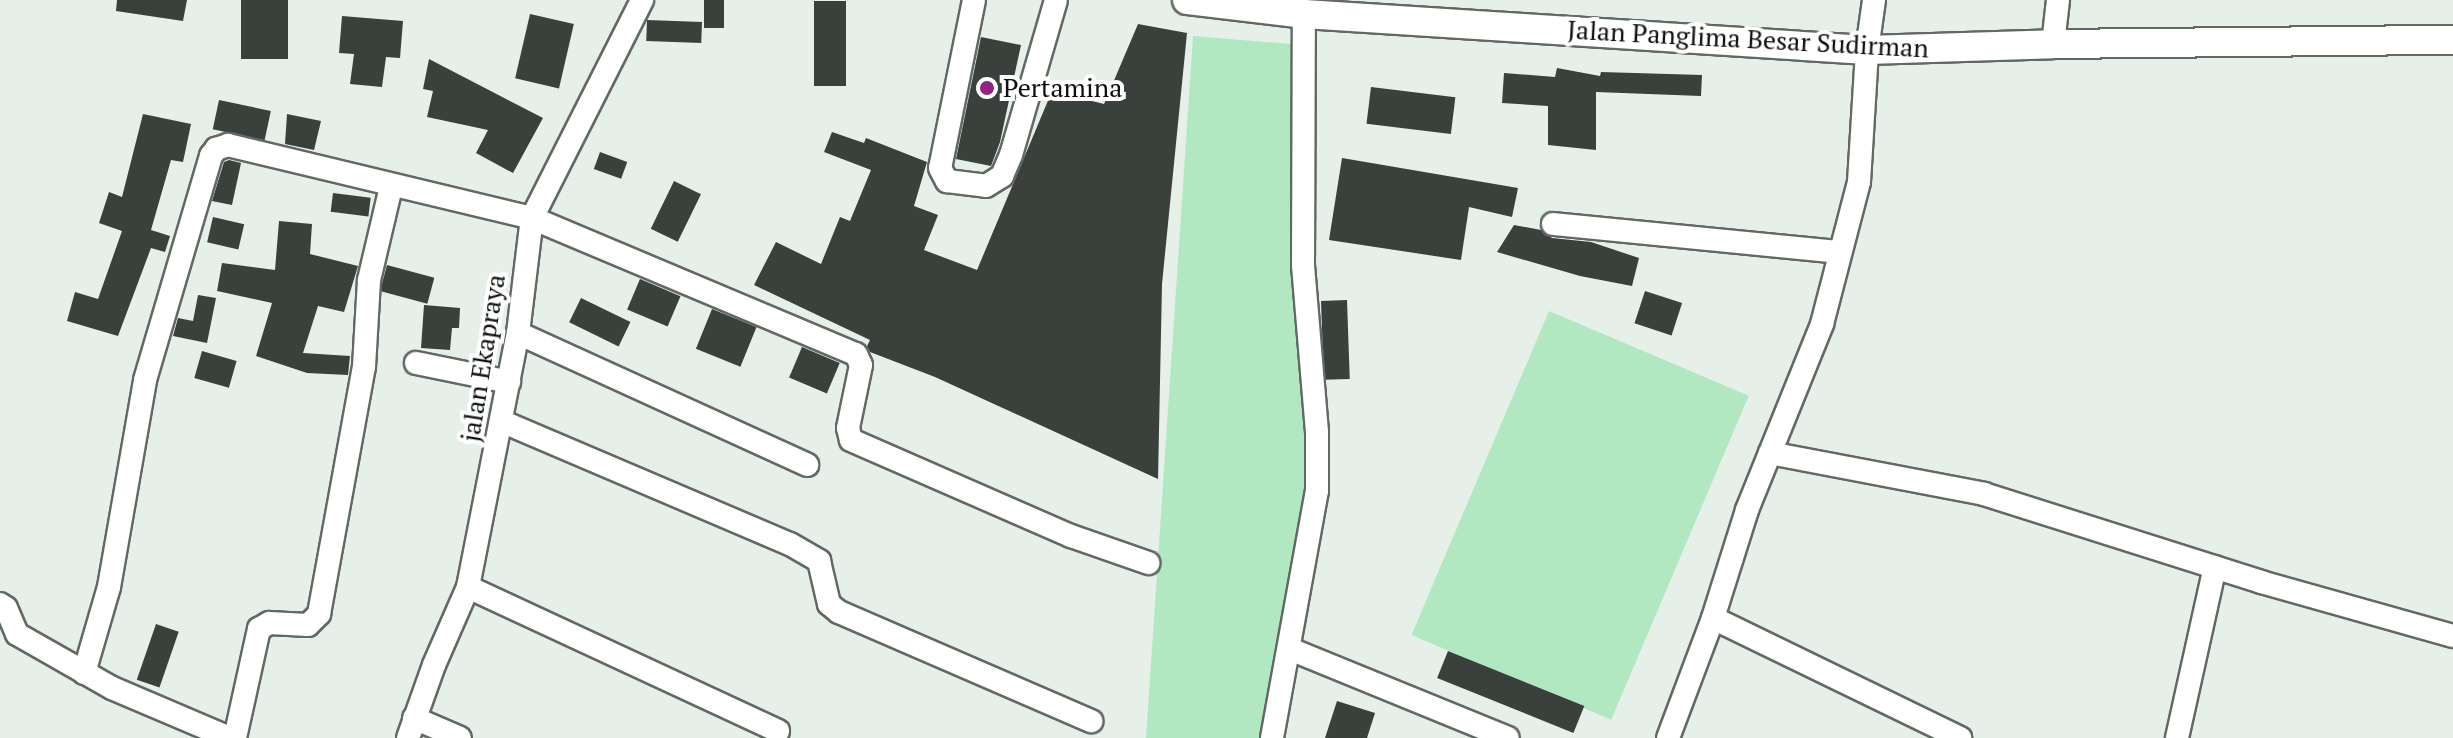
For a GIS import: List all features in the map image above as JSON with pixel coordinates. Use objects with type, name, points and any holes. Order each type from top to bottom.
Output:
[{"type":"main road","name":"Jalan Panglima Besar Sudirman","points":[[1187,0],[1275,6],[1304,14],[1867,50],[2053,44],[2453,40]]},
{"type":"street","name":"jalan Ekapraya","points":[[411,728],[468,587],[518,333],[532,218],[642,0]]},
{"type":"street","points":[[974,0],[940,168],[947,181],[986,186],[1002,176],[1011,155],[1056,0]]},
{"type":"street","points":[[1668,738],[1713,618],[1747,510],[1822,324],[1859,182],[1867,50],[1874,0]]},
{"type":"street","points":[[2053,44],[2058,0]]},
{"type":"street","points":[[1272,738],[1317,491],[1317,432],[1303,265],[1304,14]]},
{"type":"street","points":[[84,673],[109,587],[145,380],[211,156],[216,149],[228,145],[391,187],[532,218],[856,354],[861,365],[848,428],[851,440],[1071,536],[1148,563]]},
{"type":"street","points":[[0,604],[6,608],[17,634],[84,673],[232,738],[259,629],[269,623],[308,625],[319,614],[364,367],[369,280],[391,187]]},
{"type":"street","points":[[1553,224],[1840,252]]},
{"type":"street","points":[[518,333],[807,465]]},
{"type":"street","points":[[416,363],[509,382]]},
{"type":"street","points":[[501,421],[790,544],[819,561],[829,604],[839,612],[1091,721]]},
{"type":"street","points":[[1770,453],[1984,494],[2215,567],[2453,636]]},
{"type":"street","points":[[2177,738],[2215,567]]},
{"type":"street","points":[[468,587],[778,731]]},
{"type":"street","points":[[1713,618],[1960,738]]},
{"type":"street","points":[[1290,649],[1508,738]]},
{"type":"street","points":[[411,728],[460,738]]},
{"type":"green space","points":[[1193,36],[1304,45],[1317,432],[1272,738],[1146,738]]},
{"type":"green space","points":[[1549,311],[1749,396],[1611,720],[1411,635]]},
{"type":"building","points":[[117,0],[187,0],[183,21],[116,11]]},
{"type":"building","points":[[241,0],[288,0],[288,59],[241,59]]},
{"type":"building","points":[[704,0],[724,0],[724,28],[704,28]]},
{"type":"building","points":[[814,1],[846,1],[846,86],[814,86]]},
{"type":"building","points":[[530,14],[574,24],[559,88],[515,78]]},
{"type":"building","points":[[342,16],[403,21],[400,58],[386,57],[382,87],[350,84],[354,54],[339,53]]},
{"type":"building","points":[[647,20],[702,22],[701,43],[646,41]]},
{"type":"building","points":[[1138,24],[1187,33],[1162,284],[1158,479],[935,377],[870,352],[867,346],[870,340],[754,285],[776,242],[821,264],[840,217],[850,221],[871,170],[824,152],[832,132],[864,143],[866,138],[927,162],[914,206],[938,215],[924,250],[977,270],[1052,91],[1104,104]]},
{"type":"building","points":[[981,37],[1021,45],[1000,142],[991,166],[956,159]]},
{"type":"building","points":[[429,59],[543,118],[513,173],[476,153],[488,130],[427,117],[433,91],[423,89]]},
{"type":"building","points":[[1557,68],[1600,76],[1601,72],[1702,75],[1701,96],[1596,92],[1596,150],[1548,145],[1548,106],[1502,103],[1504,73],[1555,77]]},
{"type":"building","points":[[1371,87],[1455,97],[1451,134],[1366,124]]},
{"type":"building","points":[[219,100],[271,111],[265,140],[213,129]]},
{"type":"building","points":[[143,114],[191,124],[183,162],[171,160],[151,230],[170,236],[165,252],[151,248],[118,336],[67,321],[75,292],[98,299],[122,231],[99,223],[109,192],[122,197]]},
{"type":"building","points":[[287,114],[321,121],[314,150],[285,144]]},
{"type":"building","points":[[600,152],[627,162],[621,179],[594,169]]},
{"type":"building","points":[[1342,158],[1518,188],[1512,217],[1469,207],[1461,260],[1329,240]]},
{"type":"building","points":[[224,162],[241,163],[232,205],[212,201]]},
{"type":"building","points":[[674,181],[701,194],[678,242],[651,229]]},
{"type":"building","points":[[333,193],[371,198],[368,216],[331,212]]},
{"type":"building","points":[[213,217],[244,224],[238,250],[207,242]]},
{"type":"building","points":[[279,221],[312,224],[310,254],[358,266],[344,312],[318,306],[303,353],[350,356],[348,375],[307,373],[256,356],[272,303],[217,291],[222,263],[275,270]]},
{"type":"building","points":[[1514,225],[1541,230],[1552,238],[1591,242],[1639,258],[1632,286],[1580,276],[1497,252]]},
{"type":"building","points":[[387,265],[434,278],[427,304],[380,291]]},
{"type":"building","points":[[640,279],[681,296],[668,327],[627,309]]},
{"type":"building","points":[[1645,291],[1682,303],[1672,335],[1634,323]]},
{"type":"building","points":[[198,295],[216,298],[207,343],[173,336],[178,318],[193,321]]},
{"type":"building","points":[[581,298],[630,322],[619,346],[569,322]]},
{"type":"building","points":[[1347,300],[1350,379],[1324,380],[1321,301]]},
{"type":"building","points":[[424,305],[460,308],[459,328],[452,328],[450,350],[421,348]]},
{"type":"building","points":[[712,309],[757,327],[740,367],[696,349]]},
{"type":"building","points":[[802,347],[840,363],[827,393],[789,377]]},
{"type":"building","points":[[202,351],[237,361],[229,388],[194,378]]},
{"type":"building","points":[[156,624],[179,632],[159,688],[137,680]]},
{"type":"building","points":[[1448,651],[1584,706],[1573,733],[1437,678]]},
{"type":"building","points":[[1337,701],[1375,713],[1367,738],[1325,738]]},
{"type":"place","name":"Pertamina","points":[[987,88]]}]
